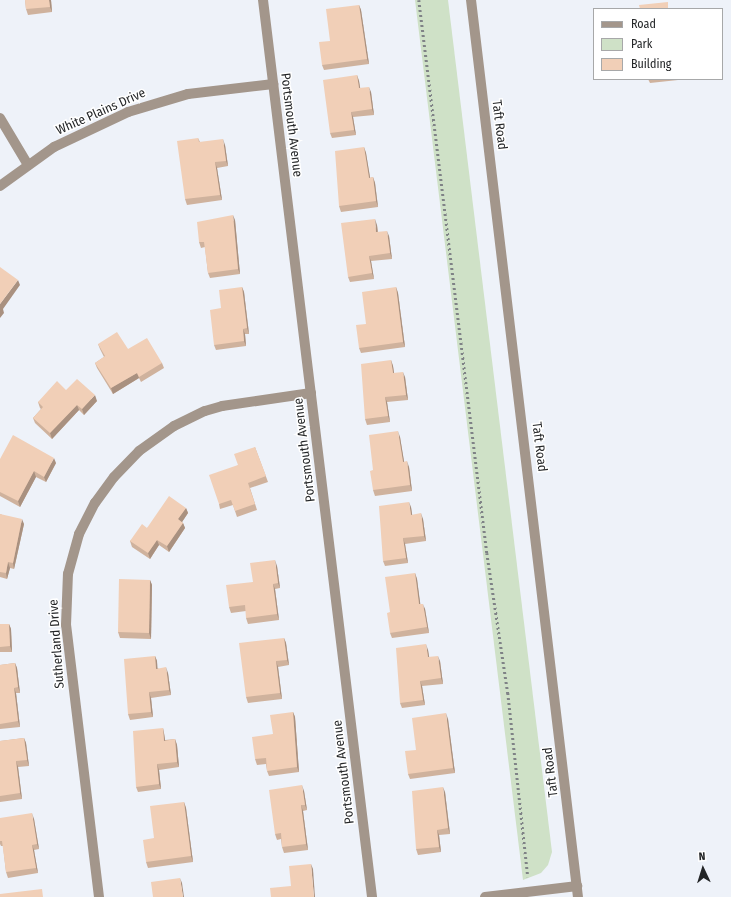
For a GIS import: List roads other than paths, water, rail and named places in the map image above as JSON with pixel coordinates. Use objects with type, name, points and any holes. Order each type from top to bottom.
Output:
[{"type":"street","name":"Portsmouth Avenue","points":[[262,0],[372,897]]},
{"type":"street","name":"Taft Road","points":[[471,0],[529,472],[578,897]]},
{"type":"street","name":"White Plains Drive","points":[[0,186],[54,147],[84,131],[157,102],[188,94],[273,84]]},
{"type":"street","points":[[0,118],[28,165]]},
{"type":"street","name":"Sutherland Drive","points":[[99,897],[66,625],[68,574],[79,534],[95,503],[114,477],[139,451],[168,430],[190,418],[222,406],[311,393]]},
{"type":"street","points":[[484,897],[577,886]]}]
